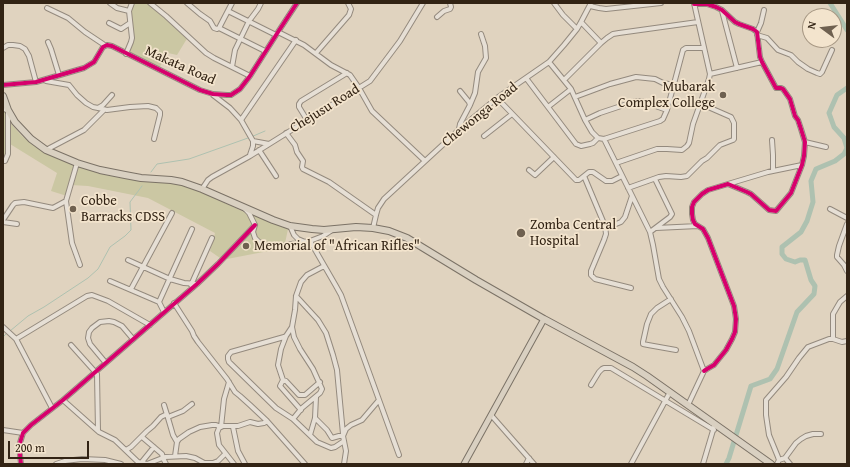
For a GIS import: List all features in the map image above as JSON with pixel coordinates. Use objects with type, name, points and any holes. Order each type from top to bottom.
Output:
[{"type":"highway","points":[[3,96],[5,109],[22,131],[46,150],[77,163],[100,170],[142,178],[176,180],[202,189],[243,208],[290,226],[312,229],[356,227],[373,228],[407,238],[544,320],[633,367],[688,405],[714,427],[729,434],[771,464]]},
{"type":"main road","points":[[464,464],[544,320]]},
{"type":"street","points":[[110,3],[117,8],[129,11]]},
{"type":"street","points":[[126,54],[132,38],[129,11],[132,3]]},
{"type":"street","points":[[150,3],[206,53],[250,76]]},
{"type":"street","points":[[187,3],[210,21],[214,28],[220,28],[265,51]]},
{"type":"street","points":[[220,28],[231,4],[226,3]]},
{"type":"street","points":[[232,67],[235,50],[240,38],[261,3]]},
{"type":"street","name":"Makata Road","points":[[47,8],[68,18],[105,46],[112,46],[200,90],[213,94],[227,95],[235,93],[240,89],[298,3]]},
{"type":"street","points":[[316,53],[349,15],[351,9],[348,3]]},
{"type":"street","name":"Chejusu Road","points":[[202,189],[212,177],[260,150],[370,81],[400,41],[423,3]]},
{"type":"street","points":[[438,16],[450,9],[450,3]]},
{"type":"street","points":[[554,3],[563,15],[577,29]]},
{"type":"street","points":[[590,4],[606,9],[661,3]]},
{"type":"street","points":[[616,163],[658,149],[682,150],[689,143],[692,124],[710,74],[694,3],[712,5],[722,10],[735,22],[753,29],[757,33],[768,38],[778,50],[791,54],[808,70],[820,74],[832,50]]},
{"type":"street","name":"Chewonga Road","points":[[373,228],[378,208],[384,199],[459,129],[497,98],[549,62],[577,29],[590,4]]},
{"type":"street","points":[[722,10],[737,68]]},
{"type":"street","points":[[728,184],[751,194],[769,210],[776,211],[791,193],[804,156],[805,142],[790,98],[783,89],[776,88],[760,57],[757,33],[764,10]]},
{"type":"street","points":[[228,11],[249,22],[296,40],[331,65],[347,73],[352,77],[372,111],[426,161]]},
{"type":"street","points":[[581,22],[601,42]]},
{"type":"street","points":[[564,80],[601,42],[612,34],[698,22]]},
{"type":"street","points":[[109,23],[121,29],[130,23]]},
{"type":"street","points":[[459,129],[475,93],[478,72],[486,58],[485,46],[481,34]]},
{"type":"street","points":[[241,120],[296,40]]},
{"type":"street","points":[[48,42],[59,76]]},
{"type":"street","points":[[3,48],[8,45],[13,45],[20,46],[25,49],[29,56],[36,82]]},
{"type":"street","points":[[3,85],[43,81],[84,68],[92,64],[105,46]]},
{"type":"street","points":[[549,62],[571,89],[592,132],[598,138],[604,139],[660,122],[665,116],[667,110],[683,50],[686,48],[703,48]]},
{"type":"street","points":[[710,74],[762,62]]},
{"type":"street","points":[[307,120],[299,106],[301,101],[347,73]]},
{"type":"street","points":[[575,98],[610,84],[636,77],[655,79],[663,83],[674,85]]},
{"type":"street","points":[[526,78],[576,144],[581,146],[590,144],[598,138]]},
{"type":"street","points":[[43,81],[69,85],[81,99],[93,107],[148,106],[156,108],[160,112],[160,115],[154,139]]},
{"type":"street","points":[[548,107],[571,89]]},
{"type":"street","points":[[460,91],[470,105]]},
{"type":"street","points":[[213,94],[230,108],[241,120],[253,141],[254,146],[250,156]]},
{"type":"street","points":[[46,150],[84,130],[112,95]]},
{"type":"street","points":[[497,98],[576,180],[579,180],[589,172],[593,172],[606,181],[622,176]]},
{"type":"street","points":[[585,120],[636,101],[642,101],[667,110]]},
{"type":"street","points":[[628,188],[666,176],[687,176],[720,145],[734,139],[734,122],[731,117],[700,103]]},
{"type":"street","points":[[3,161],[5,161],[8,154],[5,109]]},
{"type":"street","points":[[466,113],[471,120]]},
{"type":"street","points":[[484,136],[512,114]]},
{"type":"street","points":[[286,133],[295,144],[297,152],[303,162],[303,169],[332,184],[376,214]]},
{"type":"street","points":[[604,139],[650,232],[654,245],[659,279],[670,299],[682,316],[704,371]]},
{"type":"street","points":[[772,140],[773,171]]},
{"type":"street","points":[[253,141],[269,144]]},
{"type":"street","points":[[805,142],[826,147]]},
{"type":"street","points":[[260,150],[276,176]]},
{"type":"street","points":[[529,170],[535,175],[554,157]]},
{"type":"street","points":[[77,163],[66,201],[72,243],[80,265]]},
{"type":"street","points":[[688,405],[704,371],[714,365],[726,350],[735,332],[736,319],[734,306],[708,238],[703,229],[695,224],[693,220],[692,206],[702,194],[708,190],[773,171],[802,165]]},
{"type":"street","points":[[584,176],[605,226],[606,234],[591,269],[591,275],[593,278],[631,288]]},
{"type":"street","points":[[650,232],[672,214],[655,179]]},
{"type":"street","points":[[605,226],[621,222],[627,213],[632,196]]},
{"type":"street","points":[[17,224],[3,221],[15,203],[24,202],[53,208],[66,201]]},
{"type":"street","points":[[243,208],[249,213],[255,225],[253,232],[255,238],[265,245],[274,246],[307,242],[323,236],[334,229]]},
{"type":"street","points":[[830,209],[847,218]]},
{"type":"street","points":[[131,289],[172,213]]},
{"type":"street","points":[[847,224],[838,246],[837,254],[837,257],[844,265],[847,272]]},
{"type":"street","points":[[21,464],[19,446],[23,433],[197,284],[255,225]]},
{"type":"street","points":[[290,226],[294,235],[298,239],[307,242],[324,266],[340,295],[399,455]]},
{"type":"street","points":[[656,228],[698,226]]},
{"type":"street","points":[[159,302],[192,229]]},
{"type":"street","points":[[188,291],[212,238]]},
{"type":"street","points":[[128,260],[170,279],[184,283],[197,284]]},
{"type":"street","points":[[293,419],[322,391],[320,382],[313,368],[294,337],[292,327],[296,296],[301,282],[310,273],[324,266]]},
{"type":"street","points":[[110,281],[159,302],[164,312]]},
{"type":"street","points":[[16,339],[87,296],[92,295],[108,301],[150,325]]},
{"type":"street","points":[[296,296],[318,320],[326,333],[333,355],[337,370],[343,435],[346,451],[344,464]]},
{"type":"street","points":[[833,339],[833,314],[840,302],[847,296]]},
{"type":"street","points":[[670,299],[657,308],[652,314],[647,324],[643,344],[676,350]]},
{"type":"street","points":[[174,303],[198,342],[240,396],[267,421],[305,464]]},
{"type":"street","points":[[105,362],[90,344],[88,338],[89,332],[92,328],[100,322],[114,322],[122,326],[133,339]]},
{"type":"street","points":[[3,326],[16,339],[52,408]]},
{"type":"street","points":[[292,327],[286,336],[281,349],[278,365],[283,380],[286,381],[299,395],[305,395],[320,382]]},
{"type":"street","points":[[286,336],[284,338],[231,352],[228,356],[229,362],[276,408],[293,419],[317,442],[331,448],[344,441]]},
{"type":"street","points":[[821,434],[813,434],[801,439],[796,443],[785,458],[778,462],[778,457],[769,435],[766,415],[766,400],[786,377],[805,349],[825,340],[833,339],[842,342],[847,341]]},
{"type":"street","points":[[71,345],[97,374],[98,431]]},
{"type":"street","points":[[592,385],[599,372],[604,368],[611,368],[666,401],[714,427],[703,464]]},
{"type":"street","points":[[283,380],[280,386],[301,410]]},
{"type":"street","points":[[229,382],[224,398],[221,427],[217,433],[218,445],[234,464]]},
{"type":"street","points":[[631,464],[670,392]]},
{"type":"street","points":[[310,435],[315,418],[316,397]]},
{"type":"street","points":[[63,400],[84,420],[98,431],[114,440],[139,463],[147,464],[163,458],[186,456],[195,458],[205,464],[218,461],[225,454]]},
{"type":"street","points":[[315,418],[327,430],[332,438],[343,435],[346,429],[351,425],[362,420],[379,400]]},
{"type":"street","points":[[126,450],[142,437],[161,417],[183,411],[192,404]]},
{"type":"street","points":[[164,405],[173,435],[177,442]]},
{"type":"street","points":[[492,415],[534,464]]},
{"type":"street","points":[[175,456],[177,442],[179,439],[188,432],[200,427],[212,425],[233,427],[250,422],[258,424],[267,421]]},
{"type":"street","points":[[233,427],[238,451],[245,464]]},
{"type":"street","points":[[3,430],[23,433]]},
{"type":"street","points":[[142,437],[162,454],[166,464]]},
{"type":"street","points":[[139,463],[154,447]]},
{"type":"street","points":[[526,464],[529,458]]},
{"type":"street","points":[[785,458],[790,464]]},
{"type":"street","points":[[56,464],[65,461],[82,460],[105,460],[122,464]]},
{"type":"shaded area","points":[[132,3],[150,3],[188,37],[177,55],[168,53],[158,70],[126,54],[131,42],[129,11]]},
{"type":"shaded area","points":[[8,110],[12,125],[22,136],[34,146],[52,156],[95,172],[117,177],[188,186],[242,211],[288,229],[284,248],[227,259],[220,258],[210,251],[215,233],[148,198],[88,186],[71,185],[67,196],[51,191],[57,173],[10,144],[8,154],[3,161],[3,112]]},
{"type":"waterway","points":[[830,3],[847,30]]},
{"type":"waterway","points":[[726,464],[751,386],[770,379],[777,369],[797,312],[814,294],[815,286],[811,280],[805,260],[795,262],[786,259],[782,254],[782,247],[801,232],[807,221],[813,202],[811,181],[816,169],[835,161],[844,154],[847,148],[844,138],[834,127],[829,113],[837,95],[847,88]]},
{"type":"waterway","points":[[251,137],[265,131]]},
{"type":"waterway","points":[[151,172],[157,164],[189,159],[248,138]]},
{"type":"waterway","points":[[10,331],[28,316],[88,278],[98,269],[110,247],[131,230],[130,202],[142,186]]},
{"type":"waterway","points":[[3,337],[7,333]]},
{"type":"cycle path","points":[[3,85],[36,82],[84,68],[94,62],[103,47],[107,45],[112,46],[200,90],[213,94],[231,95],[240,89],[250,76],[297,3]]},
{"type":"cycle path","points":[[694,4],[707,4],[716,7],[722,10],[735,22],[757,32],[762,62],[776,88],[783,89],[790,99],[805,142],[802,165],[791,193],[776,211],[769,210],[751,194],[728,184],[708,190],[694,202],[692,207],[693,220],[695,224],[703,229],[708,238],[734,306],[736,319],[735,332],[726,350],[714,365],[704,371]]},
{"type":"cycle path","points":[[21,464],[19,446],[23,433],[197,284],[255,225]]},
{"type":"place","name":"Mubarak Complex College","points":[[723,95]]},
{"type":"place","name":"Cobbe Barracks CDSS","points":[[73,209]]},
{"type":"place","name":"Zomba Central Hospital","points":[[521,233]]},
{"type":"place","name":"Memorial of \"African Rifles\"","points":[[246,246]]}]
